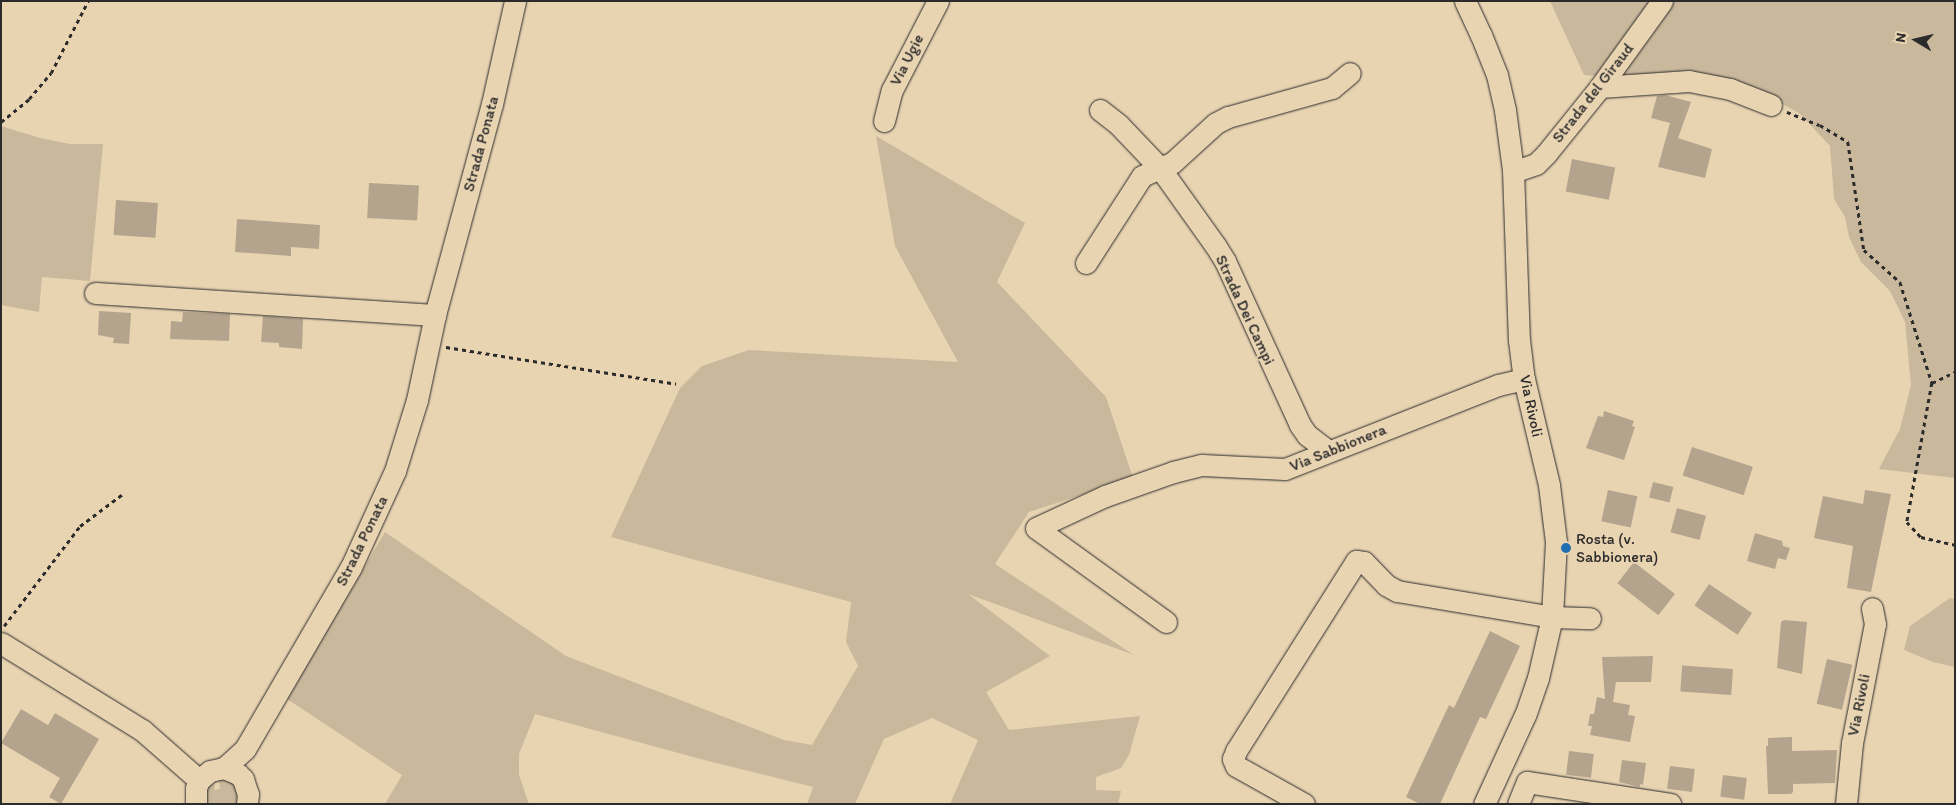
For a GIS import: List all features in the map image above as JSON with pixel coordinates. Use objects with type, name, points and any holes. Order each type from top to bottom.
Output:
[{"type":"street","name":"Strada Ponata","points":[[247,804],[248,794],[234,774],[245,749],[351,567],[374,520],[409,431],[435,315],[492,104],[515,1]]},
{"type":"street","name":"Via Ugie","points":[[884,121],[892,90],[938,1]]},
{"type":"street","name":"Via Rivoli","points":[[1465,1],[1482,35],[1497,75],[1505,110],[1513,170],[1517,306],[1524,379],[1554,514],[1556,568],[1552,617],[1538,678],[1525,715],[1484,804]]},
{"type":"street","name":"Strada del Giraud","points":[[1513,170],[1536,164],[1600,87],[1662,1]]},
{"type":"street","points":[[1086,263],[1142,176],[1172,163],[1216,123],[1228,117],[1332,88],[1350,73]]},
{"type":"street","points":[[1600,87],[1689,81],[1730,89],[1771,106]]},
{"type":"street","name":"Strada Dei Campi","points":[[1100,110],[1120,124],[1160,168],[1216,245],[1300,425],[1307,435],[1328,451]]},
{"type":"street","points":[[95,293],[435,315]]},
{"type":"street","name":"Via Sabbionera","points":[[1166,622],[1036,528],[1105,496],[1173,472],[1202,465],[1285,469],[1498,385],[1524,379]]},
{"type":"street","points":[[1304,804],[1236,766],[1233,759],[1236,751],[1356,561],[1364,562],[1386,585],[1397,591],[1552,617],[1590,618]]},
{"type":"street","name":"Via Rivoli","points":[[1846,804],[1852,743],[1875,624],[1872,608]]},
{"type":"street","points":[[1,643],[142,730],[199,780]]},
{"type":"street","points":[[196,804],[196,788],[199,780],[210,770],[234,774]]},
{"type":"street","points":[[1518,804],[1527,782],[1670,804]]},
{"type":"path","points":[[1,122],[29,99],[51,73],[88,1]]},
{"type":"path","points":[[1771,106],[1820,125],[1848,142],[1864,250],[1900,282],[1932,383],[1907,522],[1921,537],[1955,545]]},
{"type":"path","points":[[429,344],[676,384]]},
{"type":"path","points":[[1932,383],[1955,372]]},
{"type":"path","points":[[1,631],[80,526],[124,493]]},
{"type":"shaded area","points":[[1550,1],[1654,1],[1601,76],[1584,75]]},
{"type":"shaded area","points":[[1667,1],[1955,1],[1955,478],[1879,469],[1900,429],[1911,385],[1905,322],[1890,291],[1861,262],[1849,237],[1845,217],[1834,199],[1830,146],[1799,113],[1770,97],[1615,81]]},
{"type":"shaded area","points":[[1,126],[40,138],[70,144],[103,144],[90,281],[42,277],[39,312],[1,305]]},
{"type":"shaded area","points":[[876,136],[1025,223],[997,282],[1106,397],[1133,478],[1029,512],[995,564],[1134,655],[968,594],[1050,656],[986,692],[1009,730],[1140,716],[1129,755],[1121,768],[1096,777],[1096,790],[1121,791],[1118,804],[950,804],[978,740],[932,718],[884,739],[855,804],[807,804],[813,787],[708,761],[535,714],[519,754],[519,775],[529,804],[385,804],[402,775],[287,699],[385,532],[566,656],[784,740],[812,745],[858,666],[846,642],[851,602],[611,537],[680,388],[702,366],[749,350],[958,362],[895,246]]},
{"type":"shaded area","points":[[1950,598],[1955,599],[1955,667],[1933,662],[1904,650],[1910,626]]},
{"type":"shaded area","points":[[218,776],[223,776],[238,786],[239,804],[202,804],[202,787],[213,777],[215,790],[220,789]]},
{"type":"building","points":[[1665,95],[1691,102],[1678,138],[1712,149],[1705,178],[1658,167],[1670,123],[1651,118],[1657,96]]},
{"type":"building","points":[[1572,159],[1615,167],[1609,200],[1566,191]]},
{"type":"building","points":[[369,183],[419,186],[417,221],[367,218]]},
{"type":"building","points":[[116,200],[158,203],[155,238],[114,235]]},
{"type":"building","points":[[237,219],[320,225],[319,249],[291,247],[291,256],[235,252]]},
{"type":"building","points":[[99,311],[131,313],[129,344],[113,343],[114,338],[98,335]]},
{"type":"building","points":[[183,312],[230,314],[229,341],[170,339],[171,321],[182,322]]},
{"type":"building","points":[[263,316],[303,319],[302,349],[279,347],[279,343],[261,342]]},
{"type":"building","points":[[1604,411],[1634,421],[1632,426],[1635,427],[1624,460],[1586,448],[1598,416],[1603,417]]},
{"type":"building","points":[[1692,447],[1753,467],[1744,495],[1683,476]]},
{"type":"building","points":[[1653,482],[1673,487],[1670,503],[1649,498]]},
{"type":"building","points":[[1608,490],[1637,496],[1631,528],[1601,521]]},
{"type":"building","points":[[1865,490],[1891,494],[1871,592],[1847,588],[1853,546],[1814,538],[1823,496],[1863,504]]},
{"type":"building","points":[[1677,508],[1706,516],[1700,540],[1671,532]]},
{"type":"building","points":[[1755,533],[1782,541],[1783,546],[1790,548],[1786,560],[1778,558],[1775,569],[1747,561]]},
{"type":"building","points":[[1634,562],[1675,594],[1658,615],[1617,583]]},
{"type":"building","points":[[1709,584],[1752,613],[1738,635],[1694,606]]},
{"type":"building","points":[[1784,620],[1807,622],[1802,674],[1777,668],[1781,622]]},
{"type":"building","points":[[1490,631],[1520,646],[1486,719],[1480,717],[1440,804],[1420,804],[1406,797],[1449,705],[1454,708]]},
{"type":"building","points":[[1653,656],[1651,682],[1616,682],[1613,702],[1630,705],[1628,715],[1635,716],[1630,742],[1590,735],[1592,726],[1588,726],[1590,714],[1594,714],[1597,697],[1605,699],[1602,657]]},
{"type":"building","points":[[1827,659],[1852,665],[1842,710],[1817,704]]},
{"type":"building","points":[[1682,665],[1733,669],[1731,695],[1680,691]]},
{"type":"building","points":[[21,709],[48,725],[55,713],[99,739],[61,804],[49,797],[60,778],[1,743]]},
{"type":"building","points":[[1792,737],[1792,751],[1837,750],[1835,783],[1793,784],[1793,792],[1791,794],[1768,794],[1766,746],[1768,746],[1768,738]]},
{"type":"building","points":[[1569,751],[1594,754],[1591,778],[1566,775]]},
{"type":"building","points":[[1622,760],[1646,763],[1643,785],[1640,784],[1640,787],[1619,782]]},
{"type":"building","points":[[1670,766],[1695,769],[1692,792],[1667,789]]},
{"type":"building","points":[[1723,775],[1747,778],[1744,800],[1720,797]]},
{"type":"place","name":"Rosta (v. Sabbionera)","points":[[1566,548]]}]
